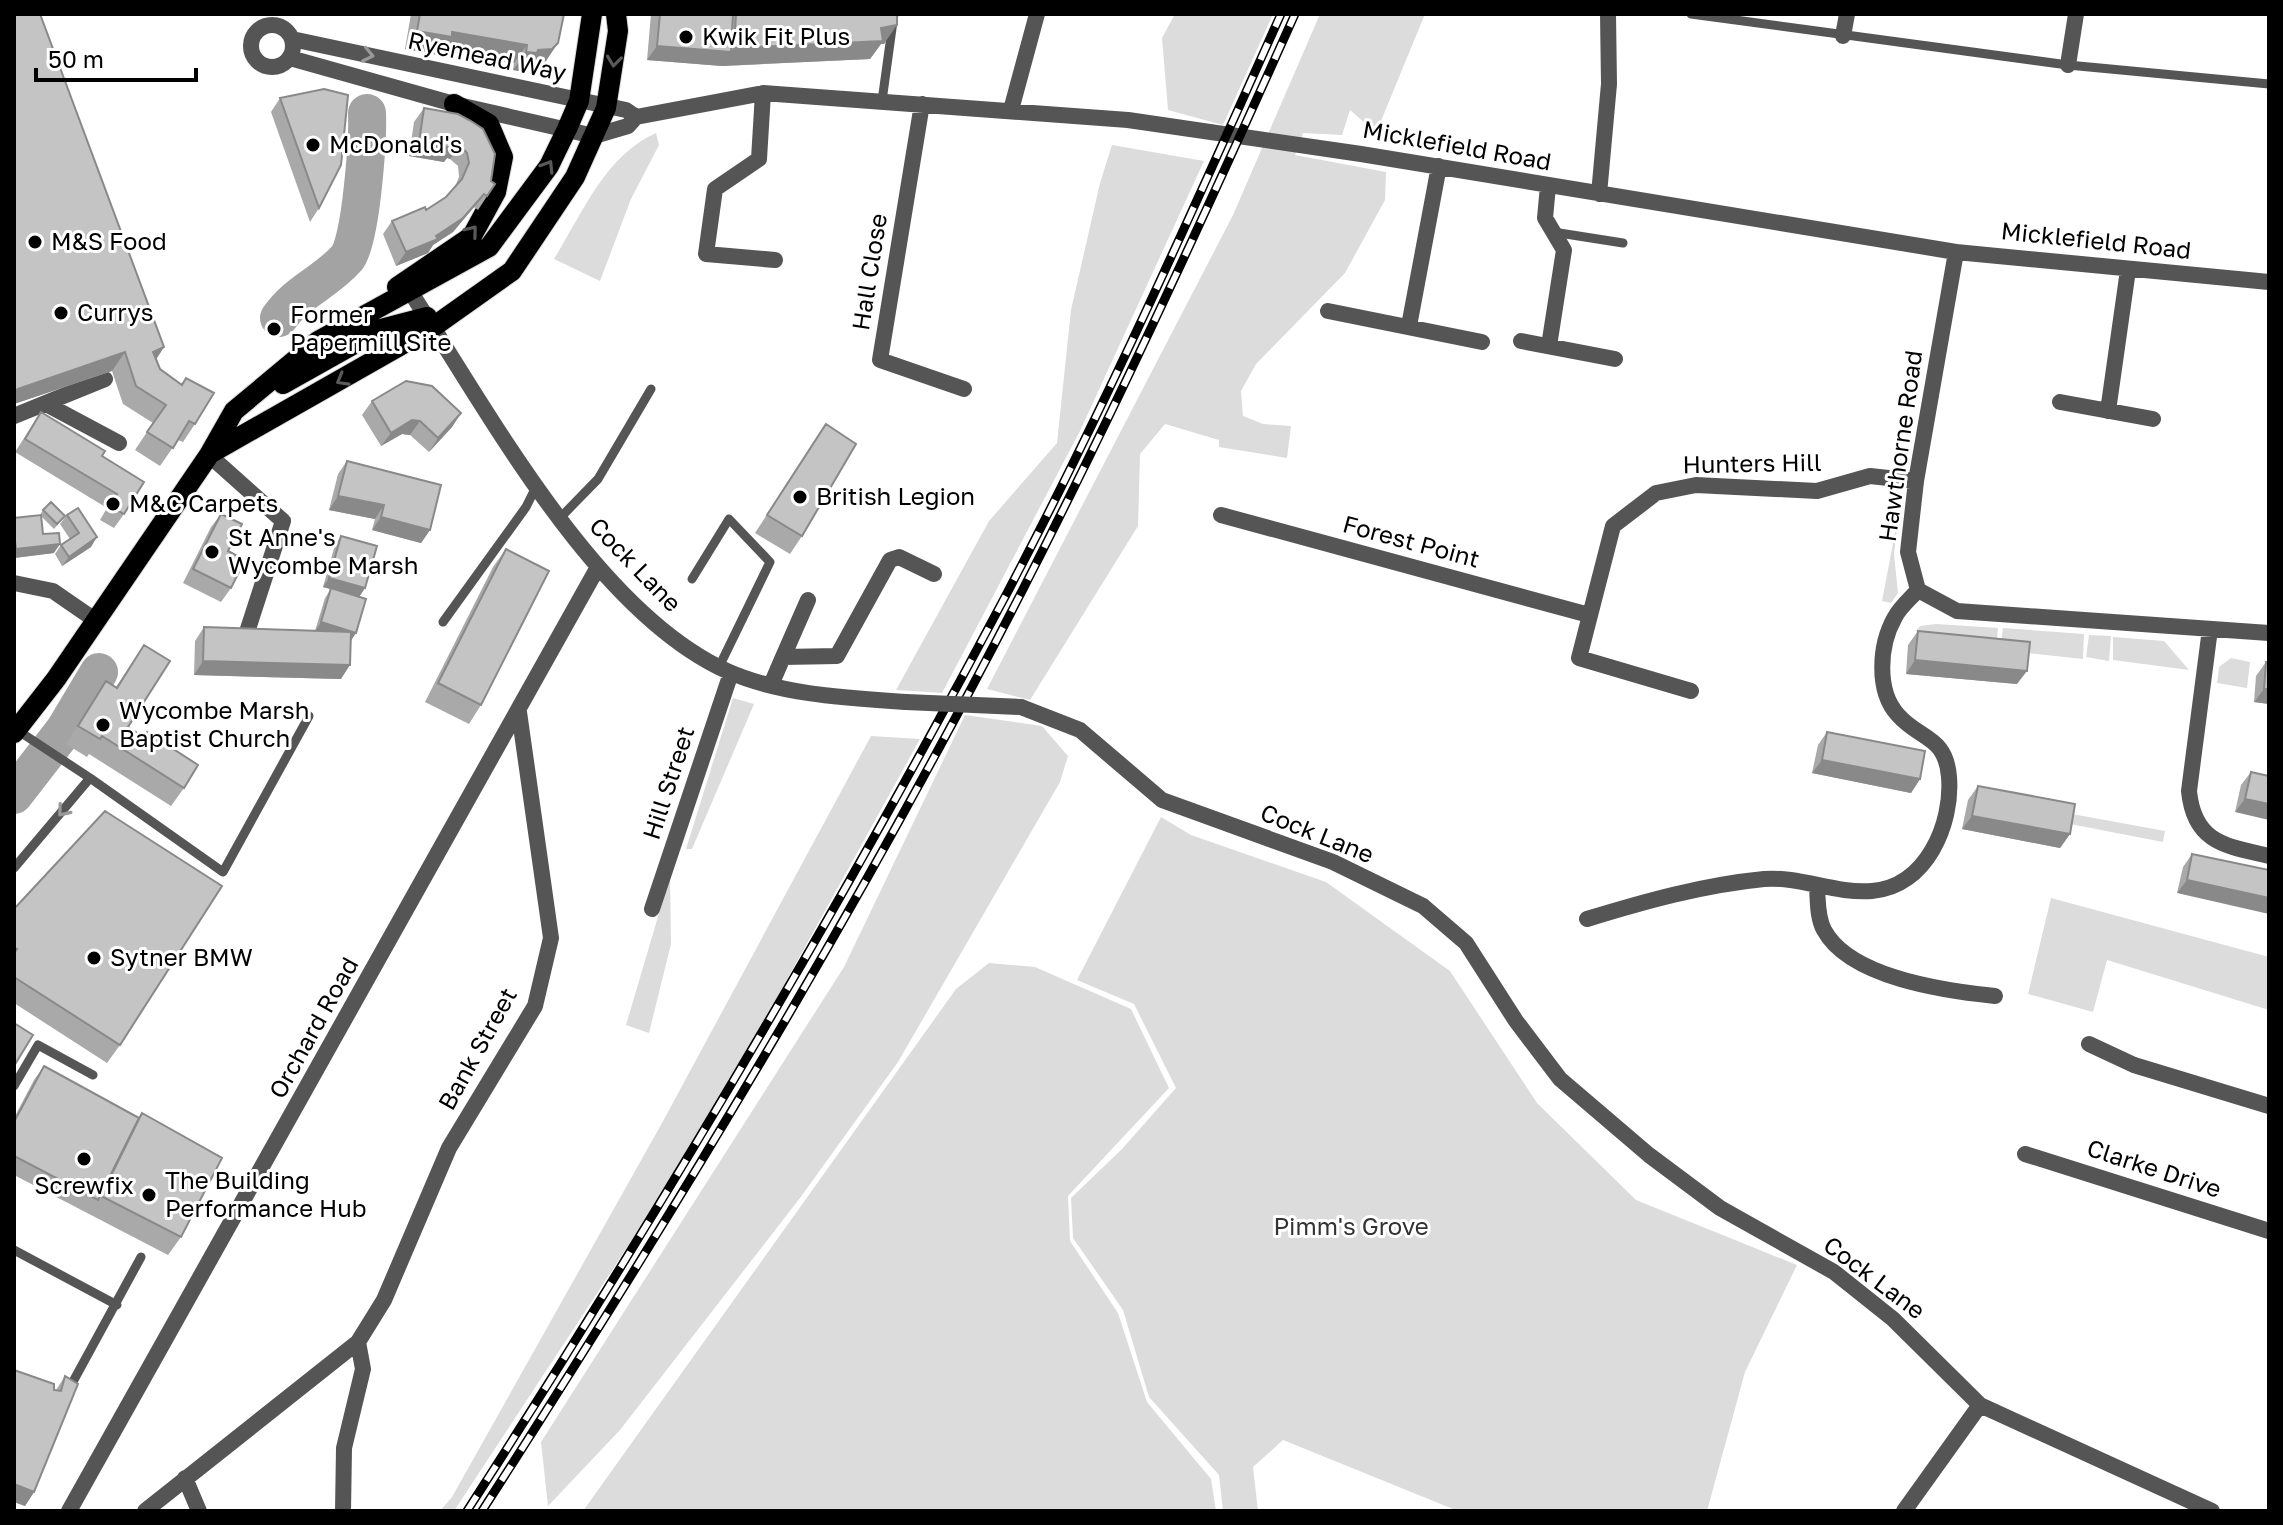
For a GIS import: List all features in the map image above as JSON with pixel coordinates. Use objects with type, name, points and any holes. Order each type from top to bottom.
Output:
[{"type":"main road","points":[[15,732],[209,455],[234,411],[318,341],[408,287],[489,247],[549,166],[567,129],[579,101],[592,14]]},
{"type":"main road","points":[[209,455],[512,271],[575,177],[606,108],[618,31],[616,14]]},
{"type":"main road","points":[[408,287],[472,236],[496,192],[503,157],[489,124],[454,104]]},
{"type":"main road","points":[[234,411],[381,329],[430,322]]},
{"type":"street","points":[[1011,110],[1037,14]]},
{"type":"street","points":[[1599,194],[1609,84],[1608,14]]},
{"type":"street","points":[[1843,36],[1847,14]]},
{"type":"street","points":[[2068,65],[2076,14]]},
{"type":"street","name":"Ryemead Way","points":[[594,136],[454,104],[290,58],[273,67],[255,59],[252,40],[262,20],[284,29],[292,39],[606,108]]},
{"type":"street","points":[[290,58],[292,39]]},
{"type":"street","name":"Micklefield Road","points":[[594,136],[628,126],[636,117],[763,93],[1128,120],[1439,166],[1956,252],[2269,282]]},
{"type":"street","points":[[763,93],[759,159],[715,189],[706,254],[775,260]]},
{"type":"street","name":"Hall Close","points":[[922,104],[880,360],[964,389]]},
{"type":"street","name":"Micklefield Road","points":[[606,108],[626,110],[636,117]]},
{"type":"street","points":[[1409,326],[1439,166]]},
{"type":"street","points":[[1548,186],[1545,218],[1564,250],[1549,346]]},
{"type":"street","name":"Hawthorne Road","points":[[1918,590],[1908,552],[1916,481],[1956,252]]},
{"type":"street","points":[[2108,411],[2128,270]]},
{"type":"street","name":"Cock Lane","points":[[408,287],[559,519],[598,567],[658,626],[725,670],[771,685],[853,699],[1021,707],[1080,730],[1162,800],[1333,862],[1423,906],[1466,943],[1516,1021],[1560,1079],[1649,1155],[1720,1208],[1844,1280],[1912,1336],[1980,1405],[2212,1511]]},
{"type":"street","points":[[1328,311],[1482,342]]},
{"type":"street","points":[[1521,341],[1615,359]]},
{"type":"street","points":[[14,416],[105,379]]},
{"type":"street","points":[[2060,402],[2153,419]]},
{"type":"street","points":[[46,404],[119,443]]},
{"type":"street","points":[[209,455],[283,521],[247,632]]},
{"type":"street","name":"Hunters Hill","points":[[1691,691],[1579,658],[1613,526],[1656,493],[1696,485],[1817,491],[1870,476],[1916,481]]},
{"type":"street","name":"Forest Point","points":[[1221,515],[1589,615]]},
{"type":"street","points":[[783,657],[837,656],[890,560],[899,557],[934,574]]},
{"type":"street","name":"Orchard Road","points":[[69,1511],[598,567]]},
{"type":"street","points":[[14,583],[53,591],[95,620]]},
{"type":"street","points":[[1587,919],[1668,894],[1786,878],[1817,887],[1873,891],[1891,886],[1922,865],[1938,840],[1947,804],[1949,777],[1945,757],[1940,745],[1898,716],[1884,691],[1884,657],[1895,617],[1918,590],[1957,611],[2269,633]]},
{"type":"street","points":[[771,685],[808,600]]},
{"type":"street","points":[[2210,629],[2189,791],[2190,807],[2205,833],[2220,845],[2269,856]]},
{"type":"street","name":"Hill Street","points":[[652,909],[725,670]]},
{"type":"street","name":"Bank Street","points":[[145,1511],[358,1342],[384,1300],[449,1148],[535,1006],[551,938],[519,712]]},
{"type":"street","points":[[1817,887],[1825,931],[1838,947],[1859,960],[1899,979],[1943,990],[1995,996]]},
{"type":"street","points":[[2089,1044],[2134,1065],[2269,1106]]},
{"type":"street","name":"Clarke Drive","points":[[2025,1154],[2269,1231]]},
{"type":"street","points":[[343,1511],[344,1448],[363,1369],[358,1342]]},
{"type":"street","points":[[1904,1511],[1980,1405]]},
{"type":"street","points":[[185,1478],[199,1511]]},
{"type":"lane","points":[[882,101],[894,14]]},
{"type":"lane","points":[[1691,14],[2068,65],[2269,84]]},
{"type":"lane","points":[[1553,232],[1623,243]]},
{"type":"lane","points":[[559,519],[598,479],[651,389]]},
{"type":"lane","points":[[443,622],[526,507],[537,485]]},
{"type":"lane","points":[[692,579],[729,519],[770,562],[725,670]]},
{"type":"lane","points":[[15,732],[90,778],[223,872],[309,716]]},
{"type":"lane","points":[[14,868],[90,778]]},
{"type":"lane","points":[[14,1086],[38,1045],[93,1075]]},
{"type":"lane","points":[[14,1250],[117,1305]]},
{"type":"lane","points":[[64,1398],[141,1257]]},
{"type":"green space","points":[[1175,14],[1273,14],[1223,125],[1168,110],[1162,38]]},
{"type":"green space","points":[[1320,14],[1425,14],[1376,133],[1350,110],[1342,135],[1303,133],[1295,155],[1386,172],[1385,200],[1345,273],[1256,364],[1241,391],[1243,416],[1263,424],[1291,426],[1287,458],[1219,447],[1219,440],[1165,424],[1140,454],[1138,526],[1030,700],[987,689],[1233,215]]},
{"type":"green space","points":[[656,133],[659,145],[631,199],[600,281],[554,259],[609,171],[638,143]]},
{"type":"green space","points":[[1112,145],[1204,161],[1080,431],[942,693],[896,690],[989,521],[1057,443],[1071,310],[1100,183]]},
{"type":"green space","points":[[1899,512],[1894,554],[1898,593],[1891,603],[1882,601]]},
{"type":"green space","points":[[1936,624],[1998,628],[1996,649],[1925,641],[1916,631],[1920,626]]},
{"type":"green space","points":[[2003,628],[2084,634],[2083,659],[2000,650]]},
{"type":"green space","points":[[2089,635],[2111,636],[2109,661],[2086,657]]},
{"type":"green space","points":[[2113,637],[2164,641],[2189,670],[2113,660]]},
{"type":"green space","points":[[2231,658],[2250,662],[2247,688],[2217,683],[2219,667]]},
{"type":"green space","points":[[733,698],[754,704],[692,849],[686,849]]},
{"type":"green space","points":[[965,715],[1042,726],[1068,756],[1060,782],[898,1062],[800,1198],[620,1430],[548,1506],[541,1442],[844,967]]},
{"type":"green space","points":[[871,736],[920,739],[701,1135],[454,1511],[440,1511],[452,1497],[662,1123]]},
{"type":"green space","points":[[2072,814],[2165,831],[2163,842],[2070,824]]},
{"type":"green space","name":"Pimm's Grove","points":[[1161,817],[1191,835],[1326,882],[1450,971],[1537,1103],[1636,1200],[1797,1265],[1745,1372],[1707,1511],[1458,1511],[1283,1440],[1253,1467],[1258,1511],[1223,1511],[1219,1475],[1149,1397],[1123,1310],[1073,1238],[1071,1198],[1122,1149],[1176,1088],[1134,1004],[1077,980]]},
{"type":"green space","points":[[670,876],[671,944],[649,1033],[626,1025]]},
{"type":"green space","points":[[2051,898],[2269,957],[2269,1010],[2107,960],[2093,1012],[2028,994]]},
{"type":"green space","points":[[989,963],[1035,967],[1131,1009],[1169,1088],[1068,1196],[1070,1241],[1118,1313],[1147,1402],[1211,1479],[1216,1511],[583,1511],[956,989]]},
{"type":"building","points":[[14,14],[40,14],[164,347],[153,352],[160,369],[182,385],[186,378],[214,393],[195,424],[189,421],[173,448],[147,432],[166,405],[136,386],[125,352],[14,391]]},
{"type":"building","points":[[420,14],[564,14],[558,43],[552,49],[538,50],[537,53],[526,52],[527,45],[452,32],[452,37],[417,31]]},
{"type":"building","name":"Kwik Fit Plus","points":[[660,14],[733,14],[731,52],[657,46]]},
{"type":"building","points":[[736,14],[897,14],[897,25],[881,28],[883,41],[734,48]]},
{"type":"building","points":[[324,89],[348,95],[341,165],[319,208],[280,98]]},
{"type":"building","points":[[424,108],[458,114],[483,129],[495,154],[491,181],[495,184],[463,218],[436,236],[438,239],[406,252],[392,221],[425,207],[426,210],[446,197],[462,179],[469,163],[467,153],[460,145],[454,143],[454,148],[419,142]]},
{"type":"building","points":[[406,381],[432,386],[461,413],[438,438],[420,421],[412,420],[391,433],[372,401]]},
{"type":"building","points":[[41,412],[105,451],[102,456],[144,482],[124,514],[110,506],[117,494],[25,439]]},
{"type":"building","name":"British Legion","points":[[826,424],[856,444],[802,536],[767,515]]},
{"type":"building","points":[[347,461],[441,485],[430,530],[381,517],[384,505],[338,496]]},
{"type":"building","points":[[51,502],[65,516],[57,524],[43,510]]},
{"type":"building","points":[[78,508],[97,537],[69,557],[61,545],[79,533],[67,515]]},
{"type":"building","points":[[221,514],[242,524],[228,551],[245,560],[231,588],[193,569]]},
{"type":"building","points":[[41,515],[43,534],[59,533],[60,544],[16,549],[14,518]]},
{"type":"building","points":[[341,536],[377,546],[365,588],[329,578]]},
{"type":"building","points":[[506,549],[549,571],[481,705],[438,683]]},
{"type":"building","points":[[331,588],[366,599],[356,633],[321,622]]},
{"type":"building","points":[[204,627],[351,632],[350,665],[203,661]]},
{"type":"building","points":[[1918,631],[2030,642],[2027,671],[1915,660]]},
{"type":"building","points":[[144,645],[170,661],[128,727],[144,737],[147,732],[198,765],[184,788],[102,736],[100,739],[78,726],[106,681],[117,688]]},
{"type":"building","points":[[2266,662],[2269,662],[2269,689],[2264,689]]},
{"type":"building","points":[[1827,732],[1925,751],[1920,779],[1822,760]]},
{"type":"building","points":[[2251,772],[2269,776],[2269,804],[2245,799]]},
{"type":"building","points":[[1978,786],[2075,804],[2070,834],[1972,816]]},
{"type":"building","name":"Sytner BMW","points":[[105,811],[222,886],[120,1045],[14,977],[14,953],[17,949],[14,948],[14,909]]},
{"type":"building","points":[[2192,854],[2269,870],[2269,898],[2187,880]]},
{"type":"building","points":[[14,1023],[33,1035],[14,1066]]},
{"type":"building","points":[[44,1066],[139,1118],[98,1200],[14,1156],[14,1122]]},
{"type":"building","name":"The Building Performance Hub","points":[[142,1113],[222,1158],[181,1237],[101,1196]]},
{"type":"building","points":[[14,1370],[54,1384],[54,1390],[61,1391],[65,1376],[78,1384],[34,1492],[14,1484]]},
{"type":"waterway","points":[[279,318],[295,300],[339,267],[352,248],[363,189],[367,113]]},
{"type":"waterway","points":[[14,795],[65,729],[99,672]]},
{"type":"railway","points":[[467,1511],[609,1286],[746,1059],[943,712],[1079,452],[1281,14]]},
{"type":"railway","points":[[482,1511],[694,1173],[829,945],[958,713],[1127,379],[1295,14]]},
{"type":"place","name":"Kwik Fit Plus","points":[[686,37]]},
{"type":"place","name":"McDonald's","points":[[313,145]]},
{"type":"place","name":"M&S Food","points":[[35,242]]},
{"type":"place","name":"Currys","points":[[61,313]]},
{"type":"place","name":"Former Papermill Site","points":[[274,329]]},
{"type":"place","name":"British Legion","points":[[800,497]]},
{"type":"place","name":"M&C Carpets","points":[[113,504]]},
{"type":"place","name":"St Anne's Wycombe Marsh","points":[[212,552]]},
{"type":"place","name":"Wycombe Marsh Baptist Church","points":[[103,725]]},
{"type":"place","name":"Sytner BMW","points":[[94,958]]},
{"type":"place","name":"Screwfix","points":[[84,1159]]},
{"type":"place","name":"The Building Performance Hub","points":[[149,1195]]}]
